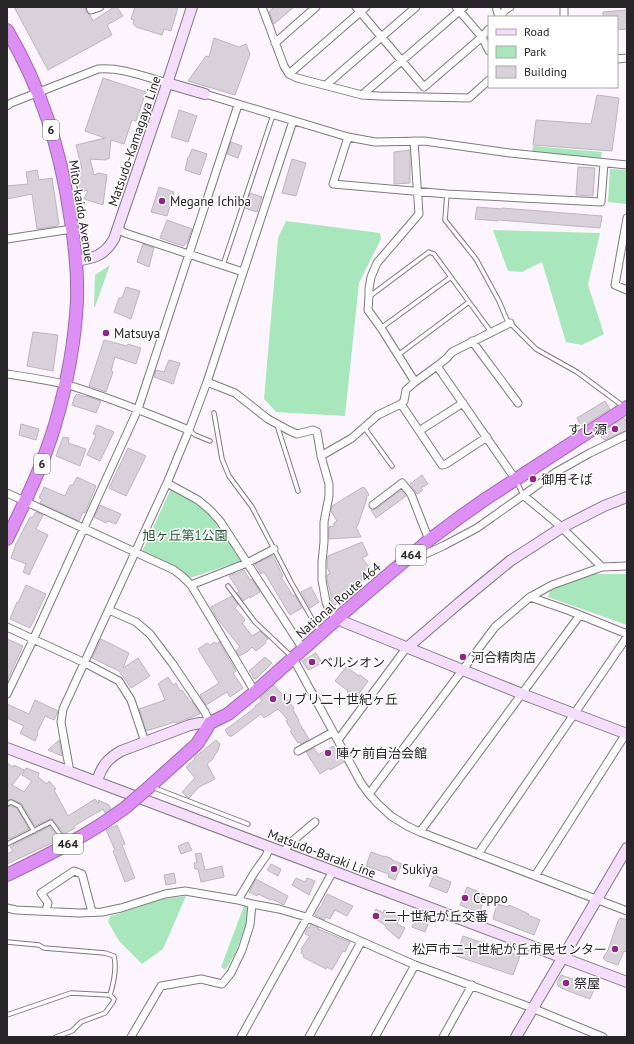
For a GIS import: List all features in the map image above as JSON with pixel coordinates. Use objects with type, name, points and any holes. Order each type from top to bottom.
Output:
[{"type":"highway","name":"Mito-kaido Avenue","points":[[7,30],[20,53],[38,93],[57,148],[72,228],[76,261],[77,289],[73,342],[65,385],[55,424],[42,464],[7,539]]},
{"type":"highway","name":"National Route 464","points":[[210,723],[228,714],[255,692],[429,540],[460,517],[626,408]]},
{"type":"highway","name":"464","points":[[7,875],[67,845],[101,825],[126,807],[197,744],[210,723]]},
{"type":"street","points":[[90,7],[91,10],[100,7]]},
{"type":"street","name":"Matsudo-Kamagaya Line","points":[[76,261],[92,258],[106,251],[114,239],[192,7]]},
{"type":"street","points":[[275,43],[316,7]]},
{"type":"street","points":[[289,74],[358,10],[366,7]]},
{"type":"street","points":[[326,85],[416,7]]},
{"type":"street","points":[[500,16],[510,7]]},
{"type":"street","points":[[264,8],[284,66],[289,74],[298,78],[362,95],[468,98],[488,81]]},
{"type":"street","points":[[362,95],[403,61],[460,8],[482,37],[488,49]]},
{"type":"street","points":[[358,10],[424,87],[427,97]]},
{"type":"street","points":[[424,87],[488,30]]},
{"type":"street","points":[[7,106],[11,103],[98,69],[109,68],[167,83],[348,137],[375,142],[424,141],[627,165]]},
{"type":"street","points":[[7,694],[138,409],[238,105]]},
{"type":"street","points":[[70,772],[61,722],[63,709],[167,483],[189,430],[207,382],[293,121]]},
{"type":"street","points":[[348,137],[334,184],[447,194],[601,202],[604,163]]},
{"type":"street","points":[[414,141],[419,214],[377,263],[371,277],[368,290],[368,310],[415,382]]},
{"type":"street","points":[[627,218],[615,285],[627,290]]},
{"type":"street","points":[[7,239],[72,228]]},
{"type":"street","points":[[118,229],[125,233],[243,272]]},
{"type":"street","points":[[321,456],[352,438],[378,415],[401,404],[404,401],[406,390],[447,358],[452,352],[510,323]]},
{"type":"street","points":[[472,341],[518,403]]},
{"type":"street","points":[[437,366],[516,480]]},
{"type":"street","points":[[7,374],[65,385],[138,409],[189,430]]},
{"type":"street","points":[[207,382],[235,393],[268,419],[297,434],[313,430],[317,432],[321,456],[329,484],[329,496],[324,522],[322,580],[326,602],[330,612],[344,622],[522,694],[627,733],[536,876]]},
{"type":"street","points":[[419,432],[462,403]]},
{"type":"street","points":[[401,404],[442,464],[446,464],[487,437]]},
{"type":"street","points":[[407,558],[418,557],[477,528],[556,472],[627,435]]},
{"type":"street","points":[[167,483],[198,500],[220,521],[303,649]]},
{"type":"street","points":[[373,505],[402,483],[411,494],[429,540]]},
{"type":"street","points":[[7,493],[174,570],[183,577],[191,585],[255,692]]},
{"type":"street","points":[[523,495],[561,528],[602,567]]},
{"type":"street","points":[[338,740],[404,651],[459,603],[510,561],[561,528],[604,506],[627,497]]},
{"type":"street","points":[[191,585],[247,563],[274,549]]},
{"type":"street","points":[[369,794],[495,627],[530,597],[552,586],[602,567],[627,566]]},
{"type":"street","points":[[478,854],[627,635],[580,615],[530,597]]},
{"type":"street","points":[[97,781],[105,763],[112,756],[121,751],[190,726],[200,723],[210,723],[201,706],[150,634],[136,622],[109,610]]},
{"type":"street","points":[[420,832],[580,615]]},
{"type":"street","points":[[7,627],[85,663],[119,681],[131,700],[145,742]]},
{"type":"street","points":[[293,658],[362,783],[369,794],[391,816],[420,832],[627,911]]},
{"type":"street","points":[[298,751],[333,732]]},
{"type":"street","name":"Matsudo-Baraki Line","points":[[7,748],[627,982]]},
{"type":"street","points":[[284,852],[289,844],[315,822]]},
{"type":"street","points":[[235,899],[266,856],[270,847]]},
{"type":"street","points":[[516,1037],[627,848]]},
{"type":"street","points":[[46,911],[48,903],[41,893],[74,871],[82,874],[92,912]]},
{"type":"street","points":[[241,1037],[306,917],[333,871]]},
{"type":"street","points":[[7,908],[16,910],[79,913],[102,912],[121,908],[165,894],[185,891],[235,899],[306,917],[415,965],[533,1008],[589,1034],[603,1037]]},
{"type":"street","points":[[131,1037],[161,986],[201,979],[222,984],[231,973],[242,950],[250,925],[252,904]]},
{"type":"street","points":[[309,1037],[361,942]]},
{"type":"street","points":[[375,1037],[415,965]]},
{"type":"street","points":[[443,1037],[472,985]]},
{"type":"lane","points":[[223,265],[273,115]]},
{"type":"lane","points":[[447,194],[445,220],[476,259],[499,301],[507,320],[536,349],[577,372],[626,408]]},
{"type":"lane","points":[[369,296],[429,252],[434,254],[491,332]]},
{"type":"lane","points":[[381,328],[451,277]]},
{"type":"lane","points":[[398,356],[469,302]]},
{"type":"lane","points":[[214,413],[222,459],[228,476],[252,507],[302,603],[321,633]]},
{"type":"lane","points":[[276,424],[298,491]]},
{"type":"lane","points":[[364,427],[392,466]]},
{"type":"lane","points":[[189,430],[195,435],[210,441]]},
{"type":"lane","points":[[516,480],[523,495]]},
{"type":"lane","points":[[228,586],[255,622],[293,658]]},
{"type":"lane","points":[[149,787],[248,824]]},
{"type":"lane","points":[[7,799],[9,803],[19,806],[34,831]]},
{"type":"lane","points":[[7,844],[51,822],[67,845]]},
{"type":"lane","points":[[7,942],[39,945],[44,948],[105,953],[114,956],[114,982],[110,995]]},
{"type":"lane","points":[[7,1015],[71,993],[110,995],[114,999],[104,1013],[81,1022],[72,1031],[56,1037]]},
{"type":"green space","points":[[533,146],[602,152],[601,158],[532,152]]},
{"type":"green space","points":[[610,169],[627,170],[627,204],[608,202]]},
{"type":"green space","points":[[286,221],[380,233],[381,239],[359,283],[345,416],[276,412],[264,399],[278,238]]},
{"type":"green space","points":[[493,230],[600,233],[588,285],[604,334],[582,345],[566,342],[542,262],[522,272],[508,271]]},
{"type":"green space","points":[[110,265],[95,307],[94,307],[95,275]]},
{"type":"green space","name":"旭ヶ丘第1公園","points":[[171,489],[197,504],[211,515],[231,541],[242,558],[241,561],[190,578],[179,569],[142,552]]},
{"type":"green space","points":[[595,574],[627,574],[627,625],[548,597],[551,588]]},
{"type":"green space","points":[[186,896],[163,949],[142,964],[119,941],[108,922],[110,916],[163,899]]},
{"type":"green space","points":[[244,906],[249,908],[248,919],[235,954],[225,970],[221,967]]},
{"type":"building","points":[[14,7],[85,7],[86,12],[90,15],[93,21],[114,7],[117,7],[123,16],[107,25],[112,35],[48,70]]},
{"type":"building","points":[[135,7],[178,7],[171,31],[164,29],[162,35],[136,27],[133,24],[134,20],[131,19]]},
{"type":"building","points":[[274,7],[294,7],[274,24],[269,12]]},
{"type":"building","points":[[627,10],[627,29],[618,30],[618,16],[603,16],[603,12]]},
{"type":"building","points":[[214,38],[239,47],[246,44],[250,54],[235,95],[188,81],[206,56],[209,57]]},
{"type":"building","points":[[103,78],[146,92],[136,121],[132,120],[124,144],[111,140],[109,159],[90,159],[94,175],[99,173],[107,175],[103,205],[84,199],[88,190],[80,192],[76,171],[82,169],[76,145],[105,138],[85,131]]},
{"type":"building","points":[[597,95],[619,98],[612,151],[533,145],[536,120],[591,124]]},
{"type":"building","points":[[179,110],[197,116],[188,142],[171,137]]},
{"type":"building","points":[[231,142],[242,146],[238,158],[227,154]]},
{"type":"building","points":[[192,149],[207,154],[200,175],[185,170],[188,157]]},
{"type":"building","points":[[410,150],[410,183],[394,184],[394,152]]},
{"type":"building","points":[[292,159],[306,163],[296,196],[282,193]]},
{"type":"building","points":[[578,167],[595,168],[593,196],[576,195]]},
{"type":"building","points":[[37,170],[39,180],[52,178],[59,224],[57,226],[37,229],[32,194],[7,199],[7,186],[28,184],[26,172]]},
{"type":"building","points":[[159,187],[174,192],[167,216],[151,212]]},
{"type":"building","points":[[250,193],[262,197],[257,212],[245,208]]},
{"type":"building","points":[[477,207],[602,216],[600,228],[498,221],[475,219]]},
{"type":"building","points":[[167,220],[192,229],[187,243],[183,246],[160,238]]},
{"type":"building","points":[[143,244],[154,248],[149,267],[137,262]]},
{"type":"building","points":[[126,287],[140,291],[131,319],[114,312],[119,298],[122,298]]},
{"type":"building","points":[[33,332],[58,335],[53,371],[27,366]]},
{"type":"building","points":[[104,340],[141,348],[136,364],[115,357],[111,371],[113,372],[106,392],[89,386]]},
{"type":"building","points":[[169,360],[180,363],[173,384],[154,377],[156,370],[164,372]]},
{"type":"building","points":[[77,394],[101,401],[96,413],[72,405]]},
{"type":"building","points":[[605,401],[610,409],[582,427],[577,418]]},
{"type":"building","points":[[624,418],[627,423],[627,430],[605,440],[601,437],[599,434]]},
{"type":"building","points":[[21,424],[39,429],[36,440],[19,435]]},
{"type":"building","points":[[97,425],[114,432],[100,461],[87,455],[96,435],[93,434]]},
{"type":"building","points":[[63,437],[69,438],[68,443],[86,449],[80,466],[56,456]]},
{"type":"building","points":[[128,448],[146,456],[126,496],[109,488]]},
{"type":"building","points":[[422,475],[428,484],[421,488],[423,490],[417,494],[410,484]]},
{"type":"building","points":[[77,477],[96,486],[85,513],[83,512],[79,521],[40,503],[42,499],[39,498],[44,487],[65,496],[70,485],[73,485]]},
{"type":"building","points":[[363,487],[369,495],[366,497],[367,498],[358,525],[356,527],[361,537],[329,539],[329,527],[334,526],[334,523],[337,521],[331,511],[332,506]]},
{"type":"building","points":[[402,491],[406,496],[376,518],[371,510],[376,509],[398,492]]},
{"type":"building","points":[[100,505],[121,514],[116,524],[108,521],[106,523],[94,517]]},
{"type":"building","points":[[36,512],[43,515],[36,529],[48,535],[29,575],[23,572],[26,564],[11,558],[16,544],[30,517],[32,518]]},
{"type":"building","points":[[362,542],[368,555],[362,558],[374,573],[358,583],[360,586],[333,606],[327,580],[327,575],[330,574],[327,567],[328,556]]},
{"type":"building","points":[[272,556],[283,576],[281,577],[293,596],[295,595],[302,608],[290,615],[264,572],[261,574],[255,564]]},
{"type":"building","points":[[244,570],[260,592],[243,601],[237,593],[239,591],[229,576]]},
{"type":"building","points":[[26,585],[46,594],[30,628],[10,619]]},
{"type":"building","points":[[311,587],[319,602],[310,608],[301,592]]},
{"type":"building","points":[[232,596],[238,604],[235,608],[245,620],[242,623],[252,636],[260,631],[268,639],[265,641],[266,643],[256,651],[252,647],[247,652],[239,656],[236,651],[240,647],[216,617],[211,607]]},
{"type":"building","points":[[7,639],[23,646],[7,681]]},
{"type":"building","points":[[101,639],[129,653],[123,668],[138,658],[150,676],[131,688],[119,671],[92,658]]},
{"type":"building","points":[[215,642],[216,644],[219,642],[236,671],[233,673],[243,688],[230,697],[227,692],[206,705],[200,695],[219,683],[198,649],[207,643],[210,645]]},
{"type":"building","name":"ベルシオン","points":[[316,653],[322,663],[308,670],[302,661]]},
{"type":"building","points":[[265,657],[272,663],[256,679],[253,678],[249,671]]},
{"type":"building","points":[[346,667],[368,681],[355,699],[347,692],[348,691],[335,681]]},
{"type":"building","points":[[168,677],[173,685],[176,683],[180,691],[182,690],[190,702],[192,701],[200,714],[176,723],[175,722],[146,731],[139,709],[165,700],[158,684]]},
{"type":"building","points":[[274,685],[294,708],[293,710],[299,720],[298,721],[309,739],[301,744],[300,742],[298,743],[290,731],[292,730],[286,721],[288,720],[278,709],[264,718],[261,714],[232,736],[229,736],[225,730],[256,707],[255,706],[262,701],[260,698]]},
{"type":"building","points":[[35,700],[58,711],[54,720],[45,716],[35,741],[20,733],[24,726],[7,718],[7,704],[29,714]]},
{"type":"building","points":[[59,740],[62,756],[48,750]]},
{"type":"building","points":[[216,740],[220,744],[218,750],[212,760],[207,764],[215,779],[199,787],[189,798],[182,792],[195,778],[186,767],[195,759],[194,758]]},
{"type":"building","points":[[333,746],[344,762],[330,770],[329,768],[320,774],[306,752],[314,748],[318,755]]},
{"type":"building","points":[[7,763],[13,767],[14,765],[24,770],[12,785],[24,792],[32,781],[22,775],[26,768],[39,773],[38,777],[47,784],[49,781],[56,789],[54,790],[68,816],[95,799],[98,803],[98,800],[109,805],[111,809],[105,813],[103,809],[74,826],[75,828],[64,834],[52,819],[35,826],[21,803],[11,799],[7,800]]},
{"type":"building","points":[[11,806],[17,808],[29,829],[9,839],[7,835],[7,807]]},
{"type":"building","points":[[117,825],[125,844],[122,845],[135,878],[125,882],[113,851],[115,850],[106,830]]},
{"type":"building","points":[[50,826],[58,839],[7,864],[7,854],[13,851],[10,847]]},
{"type":"building","points":[[188,842],[192,850],[181,854],[178,846]]},
{"type":"building","points":[[371,852],[385,856],[402,864],[395,880],[388,877],[389,874],[366,866]]},
{"type":"building","points":[[201,853],[205,870],[222,866],[224,877],[201,882],[198,869],[195,869],[194,863],[197,862],[195,854]]},
{"type":"building","points":[[271,864],[281,869],[278,876],[267,870]]},
{"type":"building","points":[[174,873],[176,883],[166,885],[164,875]]},
{"type":"building","points":[[434,875],[451,882],[447,893],[429,886]]},
{"type":"building","points":[[296,878],[305,882],[307,878],[315,881],[309,895],[292,885]]},
{"type":"building","points":[[256,879],[288,896],[284,905],[272,899],[271,900],[258,894],[257,896],[249,892]]},
{"type":"building","points":[[467,887],[486,895],[479,913],[460,905]]},
{"type":"building","points":[[327,894],[353,906],[347,916],[335,910],[330,919],[326,917],[324,920],[315,915],[321,907]]},
{"type":"building","points":[[497,904],[508,907],[509,905],[540,920],[534,935],[493,919]]},
{"type":"building","points":[[376,909],[383,913],[384,910],[400,917],[397,924],[405,928],[399,939],[387,929],[385,925],[372,917]]},
{"type":"building","points":[[416,917],[424,920],[428,924],[425,932],[412,927]]},
{"type":"building","points":[[620,918],[627,920],[627,952],[624,951],[618,965],[606,961],[603,958],[608,950]]},
{"type":"building","points":[[311,924],[319,928],[318,929],[350,942],[345,952],[343,951],[332,970],[327,967],[326,969],[303,957],[304,955],[301,953],[301,949],[310,936],[305,934]]},
{"type":"building","points":[[463,936],[520,956],[513,975],[456,956]]},
{"type":"building","points":[[561,975],[595,987],[590,999],[558,986],[557,983]]},
{"type":"place","name":"Megane Ichiba","points":[[162,201]]},
{"type":"place","name":"Matsuya","points":[[106,333]]},
{"type":"place","name":"すし源","points":[[615,429]]},
{"type":"place","name":"御用そば","points":[[533,479]]},
{"type":"place","name":"河合精肉店","points":[[463,657]]},
{"type":"place","name":"ベルシオン","points":[[312,662]]},
{"type":"place","name":"リブリ二十世紀ヶ丘","points":[[273,699]]},
{"type":"place","name":"陣ケ前自治会館","points":[[328,753]]},
{"type":"place","name":"Sukiya","points":[[394,869]]},
{"type":"place","name":"Ceppo","points":[[465,898]]},
{"type":"place","name":"二十世紀が丘交番","points":[[376,916]]},
{"type":"place","name":"松戸市二十世紀が丘市民センター","points":[[615,949]]},
{"type":"place","name":"祭屋","points":[[566,983]]}]
